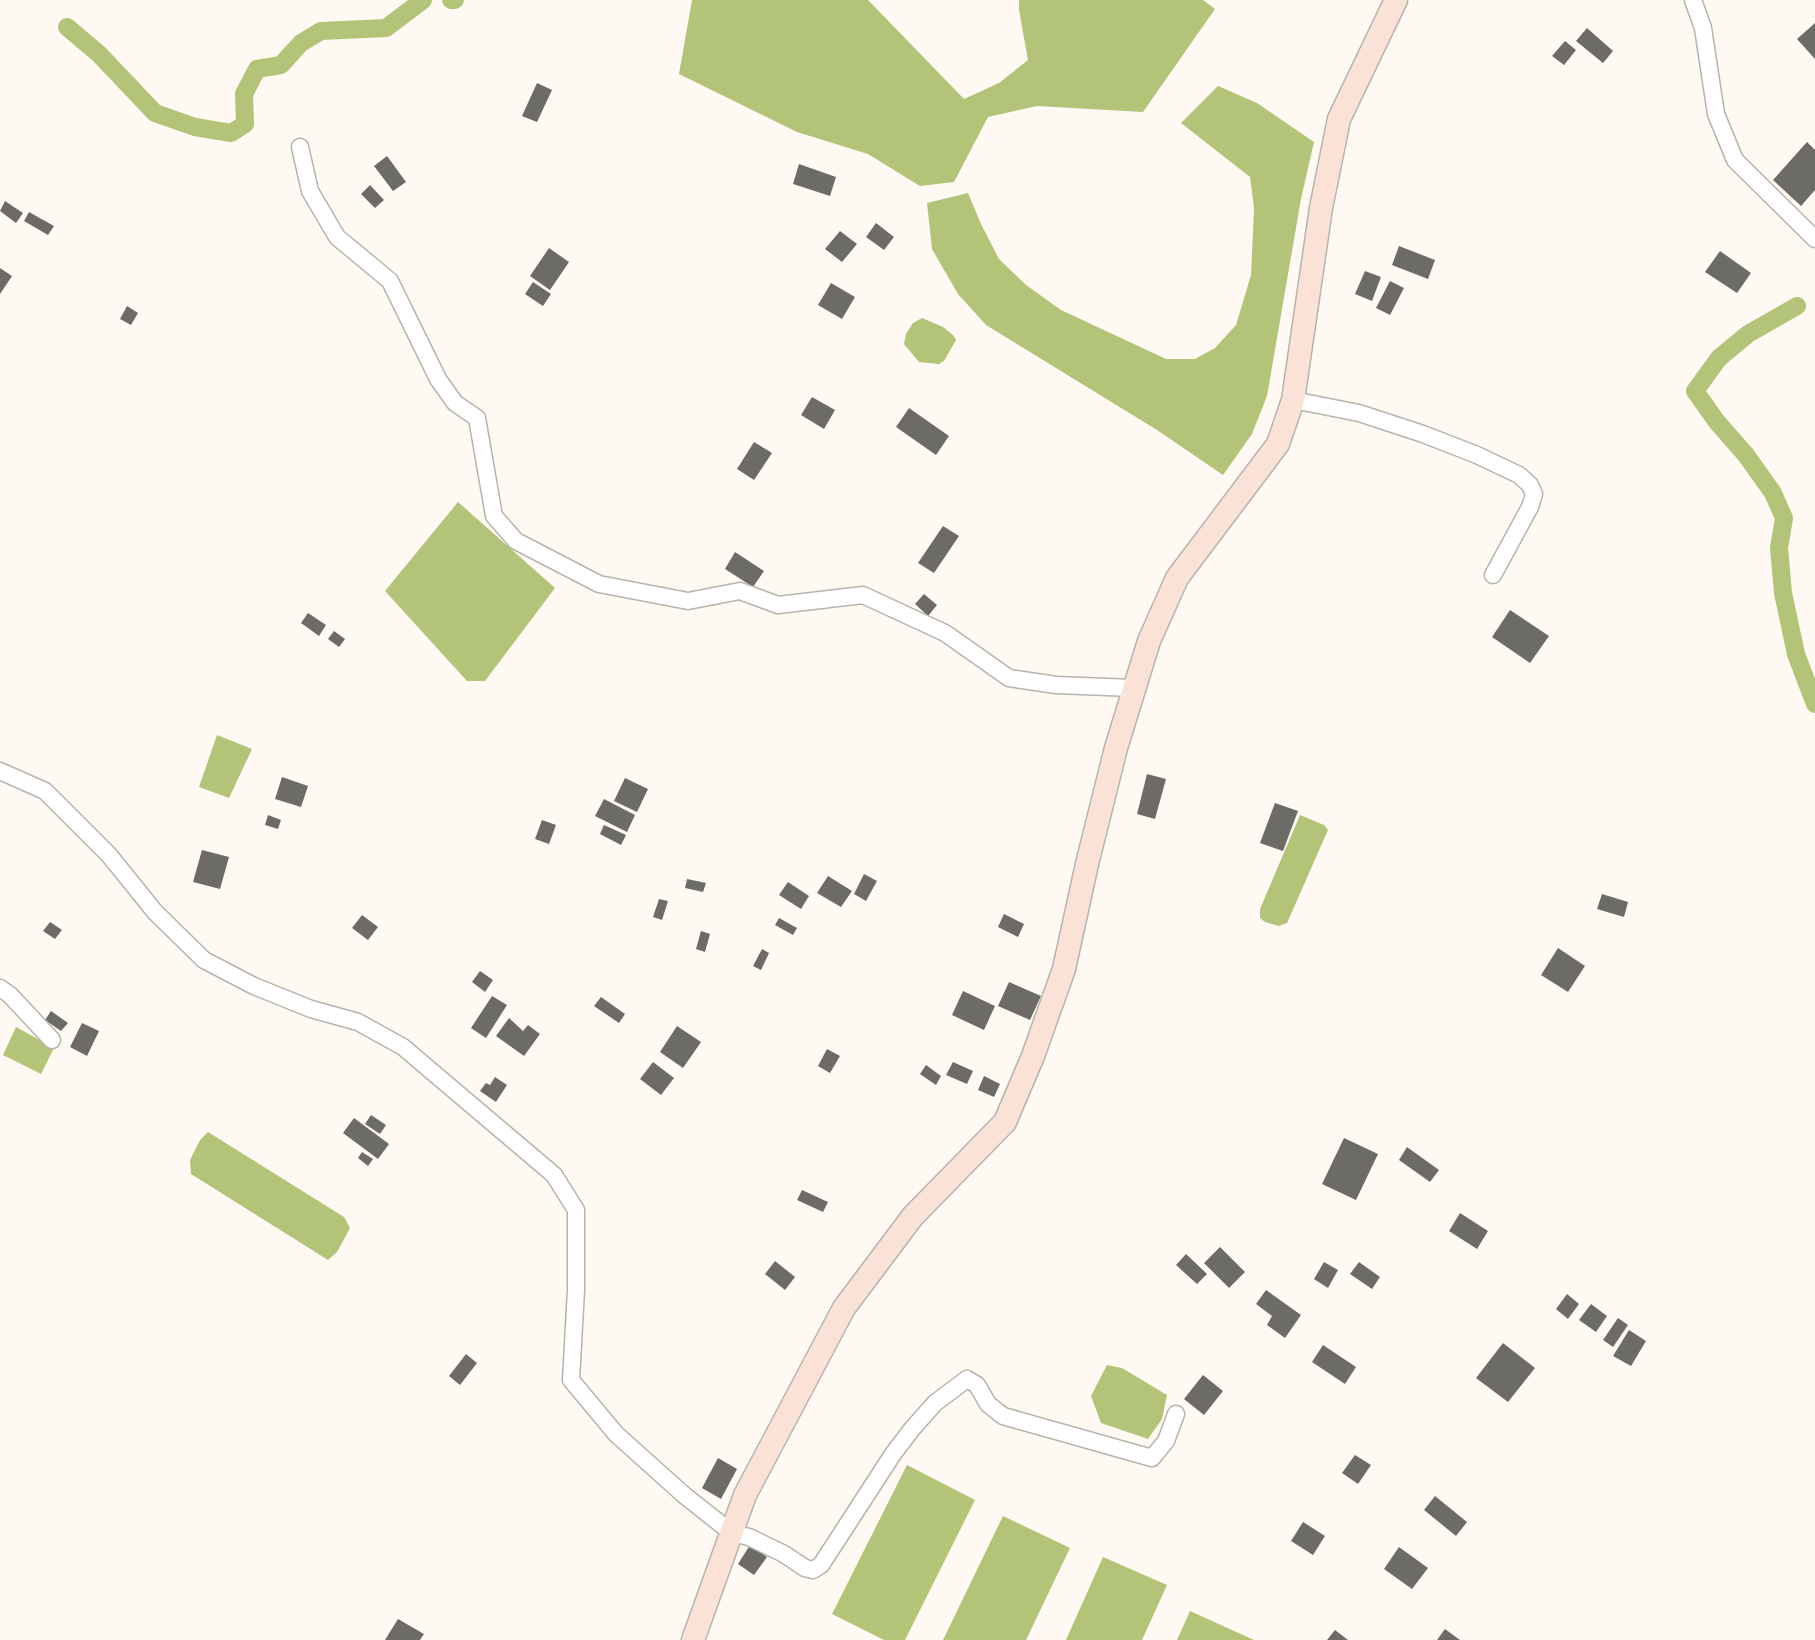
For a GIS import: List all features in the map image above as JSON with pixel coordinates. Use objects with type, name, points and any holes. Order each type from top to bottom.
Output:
[{"type":"street","points":[[693,1640],[745,1495],[844,1308],[913,1216],[1005,1122],[1034,1056],[1064,969],[1087,864],[1133,688],[1149,641],[1177,578],[1278,444],[1293,400],[1321,208],[1340,119],[1396,0]]},
{"type":"street","points":[[1693,0],[1703,28],[1716,114],[1735,160],[1815,239]]},
{"type":"street","points":[[300,147],[310,191],[337,237],[390,281],[438,379],[455,403],[477,418],[494,516],[516,541],[599,584],[688,601],[740,592],[778,605],[863,595],[945,633],[1009,678],[1056,685],[1133,688]]},
{"type":"street","points":[[1293,400],[1359,413],[1414,431],[1478,454],[1519,475],[1530,485],[1534,494],[1530,507],[1493,575]]},
{"type":"street","points":[[0,771],[45,791],[110,855],[155,912],[204,960],[254,986],[311,1009],[358,1022],[403,1047],[554,1175],[576,1210],[576,1290],[571,1380],[616,1434],[684,1496],[732,1534],[749,1537],[784,1554],[805,1568],[813,1570],[821,1564],[893,1454],[912,1429],[935,1403],[967,1379],[977,1385],[988,1404],[1003,1416],[1152,1458],[1166,1441],[1176,1414]]},
{"type":"street","points":[[0,988],[10,995],[52,1040]]},
{"type":"shaded area","points":[[692,0],[868,0],[964,99],[999,83],[1028,60],[1019,0],[1203,0],[1215,9],[1143,112],[1037,106],[988,117],[954,182],[920,186],[868,154],[797,132],[679,74]]},
{"type":"shaded area","points":[[1218,86],[1257,103],[1314,142],[1301,199],[1267,396],[1252,434],[1223,475],[1157,430],[986,325],[958,294],[932,249],[927,203],[968,193],[999,259],[1026,285],[1061,310],[1166,359],[1195,359],[1215,348],[1236,325],[1251,275],[1254,208],[1250,177],[1181,123]]},
{"type":"shaded area","points":[[922,318],[943,327],[956,340],[944,361],[939,364],[919,362],[904,344],[906,334],[913,323]]},
{"type":"shaded area","points":[[458,502],[555,588],[485,681],[467,681],[385,591]]},
{"type":"shaded area","points":[[217,735],[252,749],[229,798],[199,787]]},
{"type":"shaded area","points":[[1300,815],[1324,825],[1328,830],[1287,923],[1279,926],[1265,922],[1260,918],[1260,909]]},
{"type":"shaded area","points":[[16,1027],[54,1048],[41,1074],[3,1055]]},
{"type":"shaded area","points":[[208,1132],[344,1217],[350,1228],[337,1252],[328,1260],[191,1174],[190,1160],[200,1140]]},
{"type":"shaded area","points":[[1107,1365],[1122,1368],[1167,1395],[1162,1419],[1148,1439],[1101,1423],[1091,1396]]},
{"type":"shaded area","points":[[907,1465],[975,1500],[905,1640],[884,1640],[832,1614]]},
{"type":"shaded area","points":[[1003,1516],[1070,1548],[1026,1640],[943,1640]]},
{"type":"shaded area","points":[[1103,1557],[1167,1585],[1142,1640],[1066,1640]]},
{"type":"shaded area","points":[[1190,1611],[1254,1640],[1177,1640]]},
{"type":"building","points":[[1815,23],[1815,59],[1797,39]]},
{"type":"building","points":[[1587,28],[1613,51],[1603,63],[1576,41]]},
{"type":"building","points":[[1565,41],[1576,50],[1564,65],[1552,56]]},
{"type":"building","points":[[537,83],[552,90],[537,122],[522,116]]},
{"type":"building","points":[[1807,142],[1815,150],[1815,190],[1801,206],[1773,180]]},
{"type":"building","points":[[387,156],[406,182],[393,191],[374,166]]},
{"type":"building","points":[[799,164],[836,177],[830,196],[793,184]]},
{"type":"building","points":[[370,185],[384,200],[375,208],[361,194]]},
{"type":"building","points":[[5,201],[23,213],[16,223],[0,211]]},
{"type":"building","points":[[29,212],[54,226],[48,235],[24,221]]},
{"type":"building","points":[[876,223],[894,237],[884,250],[866,237]]},
{"type":"building","points":[[840,231],[857,244],[842,262],[825,249]]},
{"type":"building","points":[[1399,246],[1435,260],[1428,279],[1392,265]]},
{"type":"building","points":[[549,248],[569,262],[550,290],[530,276]]},
{"type":"building","points":[[1720,251],[1751,273],[1737,293],[1705,272]]},
{"type":"building","points":[[0,268],[12,276],[0,294]]},
{"type":"building","points":[[1365,271],[1381,277],[1372,301],[1355,294]]},
{"type":"building","points":[[1390,281],[1404,288],[1390,315],[1376,308]]},
{"type":"building","points":[[533,282],[551,294],[543,306],[525,294]]},
{"type":"building","points":[[831,283],[855,297],[842,319],[818,305]]},
{"type":"building","points":[[127,306],[138,313],[131,325],[120,319]]},
{"type":"building","points":[[812,397],[835,410],[824,429],[801,415]]},
{"type":"building","points":[[909,408],[949,436],[936,455],[896,427]]},
{"type":"building","points":[[754,442],[772,453],[754,480],[737,469]]},
{"type":"building","points":[[943,526],[959,536],[934,573],[918,563]]},
{"type":"building","points":[[735,552],[764,571],[753,587],[725,569]]},
{"type":"building","points":[[924,594],[937,605],[928,616],[915,604]]},
{"type":"building","points":[[1510,610],[1549,636],[1530,663],[1492,637]]},
{"type":"building","points":[[308,613],[326,625],[319,636],[301,623]]},
{"type":"building","points":[[334,631],[345,639],[339,647],[328,639]]},
{"type":"building","points":[[1147,774],[1166,779],[1155,819],[1137,814]]},
{"type":"building","points":[[282,777],[308,786],[301,807],[275,799]]},
{"type":"building","points":[[625,778],[648,789],[637,812],[614,801]]},
{"type":"building","points":[[604,799],[635,815],[627,832],[595,816]]},
{"type":"building","points":[[1275,803],[1298,811],[1283,851],[1260,843]]},
{"type":"building","points":[[268,815],[281,820],[278,829],[265,825]]},
{"type":"building","points":[[542,820],[556,825],[549,844],[535,839]]},
{"type":"building","points":[[604,825],[626,835],[621,845],[600,834]]},
{"type":"building","points":[[202,850],[229,857],[220,889],[193,882]]},
{"type":"building","points":[[864,874],[877,881],[866,901],[854,894]]},
{"type":"building","points":[[828,876],[852,891],[841,907],[817,893]]},
{"type":"building","points":[[687,879],[706,883],[703,892],[685,888]]},
{"type":"building","points":[[788,882],[809,896],[801,909],[779,895]]},
{"type":"building","points":[[1602,894],[1628,902],[1624,917],[1597,909]]},
{"type":"building","points":[[659,899],[668,901],[662,920],[653,917]]},
{"type":"building","points":[[1004,914],[1024,924],[1018,937],[998,927]]},
{"type":"building","points":[[362,915],[378,927],[368,940],[352,928]]},
{"type":"building","points":[[779,918],[797,928],[793,935],[775,925]]},
{"type":"building","points":[[50,922],[62,930],[55,939],[43,931]]},
{"type":"building","points":[[701,931],[710,934],[705,952],[696,949]]},
{"type":"building","points":[[1558,948],[1585,966],[1568,992],[1541,975]]},
{"type":"building","points":[[762,949],[769,953],[761,970],[753,966]]},
{"type":"building","points":[[480,971],[493,980],[485,992],[472,982]]},
{"type":"building","points":[[1009,982],[1041,996],[1030,1020],[998,1006]]},
{"type":"building","points":[[963,991],[995,1006],[984,1030],[952,1015]]},
{"type":"building","points":[[492,996],[507,1005],[486,1038],[471,1028]]},
{"type":"building","points":[[601,997],[625,1014],[619,1023],[594,1006]]},
{"type":"building","points":[[51,1011],[68,1023],[61,1031],[45,1020]]},
{"type":"building","points":[[509,1018],[523,1031],[528,1025],[540,1034],[524,1056],[496,1036]]},
{"type":"building","points":[[82,1023],[99,1031],[87,1056],[70,1047]]},
{"type":"building","points":[[677,1026],[701,1042],[683,1068],[660,1052]]},
{"type":"building","points":[[827,1049],[840,1056],[830,1073],[818,1066]]},
{"type":"building","points":[[653,1062],[674,1078],[661,1095],[640,1079]]},
{"type":"building","points":[[953,1062],[973,1071],[967,1084],[946,1075]]},
{"type":"building","points":[[926,1065],[941,1076],[936,1085],[920,1074]]},
{"type":"building","points":[[984,1076],[1000,1084],[994,1097],[978,1090]]},
{"type":"building","points":[[495,1077],[507,1085],[496,1102],[480,1091],[486,1083],[490,1085]]},
{"type":"building","points":[[371,1115],[386,1125],[380,1134],[365,1124]]},
{"type":"building","points":[[354,1118],[389,1144],[378,1159],[343,1133]]},
{"type":"building","points":[[1344,1138],[1378,1154],[1356,1200],[1322,1184]]},
{"type":"building","points":[[1407,1147],[1439,1170],[1430,1182],[1399,1160]]},
{"type":"building","points":[[362,1152],[373,1159],[368,1166],[358,1158]]},
{"type":"building","points":[[802,1190],[828,1202],[823,1212],[797,1200]]},
{"type":"building","points":[[1460,1213],[1488,1231],[1477,1249],[1449,1231]]},
{"type":"building","points":[[1220,1247],[1245,1272],[1229,1288],[1204,1263]]},
{"type":"building","points":[[1186,1254],[1207,1274],[1197,1284],[1176,1265]]},
{"type":"building","points":[[775,1261],[795,1277],[785,1290],[765,1274]]},
{"type":"building","points":[[1324,1262],[1338,1270],[1328,1288],[1314,1279]]},
{"type":"building","points":[[1359,1262],[1380,1277],[1372,1289],[1350,1274]]},
{"type":"building","points":[[1266,1290],[1301,1315],[1285,1338],[1267,1325],[1272,1316],[1256,1304]]},
{"type":"building","points":[[1567,1294],[1579,1304],[1568,1319],[1556,1309]]},
{"type":"building","points":[[1591,1304],[1607,1316],[1596,1332],[1579,1320]]},
{"type":"building","points":[[1618,1318],[1628,1325],[1613,1347],[1603,1340]]},
{"type":"building","points":[[1629,1330],[1646,1341],[1631,1366],[1613,1356]]},
{"type":"building","points":[[1503,1343],[1535,1368],[1508,1402],[1476,1378]]},
{"type":"building","points":[[1323,1345],[1356,1367],[1345,1384],[1312,1362]]},
{"type":"building","points":[[466,1354],[477,1363],[460,1385],[449,1376]]},
{"type":"building","points":[[1203,1375],[1223,1391],[1204,1415],[1184,1399]]},
{"type":"building","points":[[1355,1455],[1371,1465],[1358,1484],[1342,1473]]},
{"type":"building","points":[[718,1458],[737,1469],[721,1499],[702,1488]]},
{"type":"building","points":[[1435,1496],[1467,1522],[1456,1536],[1424,1510]]},
{"type":"building","points":[[1303,1522],[1325,1536],[1313,1555],[1291,1541]]},
{"type":"building","points":[[750,1545],[767,1557],[754,1575],[738,1564]]},
{"type":"building","points":[[1399,1547],[1428,1568],[1412,1589],[1384,1569]]},
{"type":"building","points":[[398,1619],[424,1634],[420,1640],[385,1640]]},
{"type":"building","points":[[1445,1629],[1460,1640],[1437,1640]]},
{"type":"building","points":[[1335,1630],[1348,1640],[1327,1640]]},
{"type":"waterway","points":[[67,27],[99,54],[155,113],[195,127],[231,133],[245,124],[244,94],[257,69],[281,65],[301,43],[321,31],[386,28],[423,0]]},
{"type":"waterway","points":[[1797,306],[1748,334],[1719,358],[1695,391],[1717,422],[1746,455],[1773,493],[1784,518],[1779,548],[1783,593],[1796,654],[1815,704]]}]
